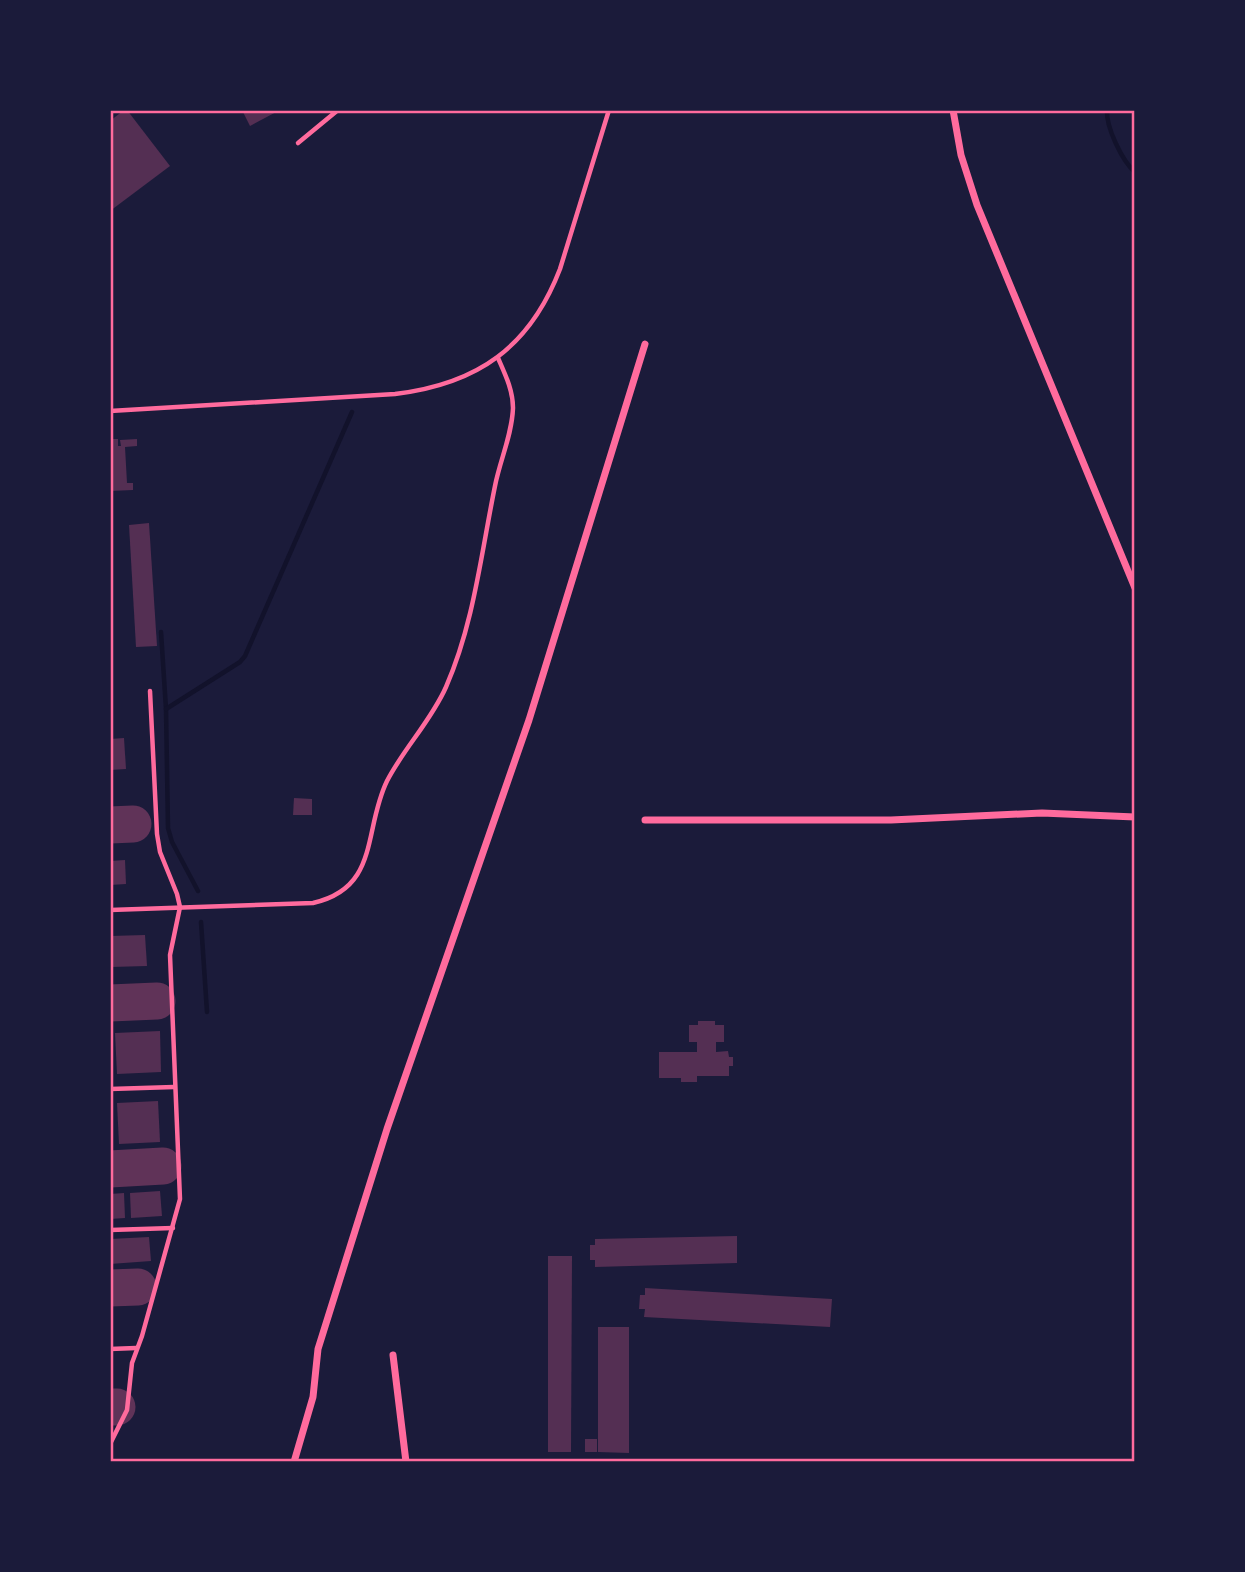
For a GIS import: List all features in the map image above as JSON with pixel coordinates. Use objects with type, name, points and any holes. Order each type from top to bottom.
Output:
[{"type":"street","points":[[953,110],[956,133],[974,196],[1135,588]]},
{"type":"street","points":[[294,1462],[313,1397],[318,1349],[387,1129],[524,733],[645,344]]},
{"type":"street","points":[[645,820],[891,820],[1042,813],[1135,817]]},
{"type":"street","points":[[393,1355],[406,1462]]},
{"type":"lane","points":[[298,143],[338,110]]},
{"type":"lane","points":[[110,411],[411,392],[461,378],[498,358],[524,333],[550,293],[560,269],[609,110]]},
{"type":"lane","points":[[110,910],[313,904],[327,900],[348,887],[363,867],[377,809],[387,782],[445,690],[464,636],[479,573],[495,483],[512,418],[512,396],[498,358]]},
{"type":"lane","points":[[110,1444],[127,1410],[132,1363],[180,1199],[170,955],[180,907],[160,852],[157,834],[150,691]]},
{"type":"lane","points":[[110,1089],[174,1087]]},
{"type":"lane","points":[[110,1230],[173,1228]]},
{"type":"lane","points":[[110,1349],[136,1348]]},
{"type":"building","points":[[127,110],[170,166],[110,211],[110,121]]},
{"type":"building","points":[[242,110],[280,110],[250,126]]},
{"type":"building","points":[[110,439],[118,439],[118,446],[121,446],[120,440],[137,439],[137,446],[125,447],[127,483],[133,483],[133,490],[110,491]]},
{"type":"building","points":[[149,523],[157,646],[136,647],[129,525]]},
{"type":"building","points":[[124,738],[126,769],[110,770],[110,739]]},
{"type":"building","points":[[294,798],[312,799],[312,815],[293,815]]},
{"type":"building","points":[[125,860],[126,884],[110,885],[110,861]]},
{"type":"building","points":[[145,935],[147,966],[111,967],[110,936]]},
{"type":"building","points":[[698,1021],[715,1021],[715,1025],[724,1025],[724,1042],[716,1042],[716,1052],[728,1051],[729,1057],[733,1057],[729,1076],[697,1076],[697,1082],[681,1082],[681,1078],[659,1078],[659,1052],[697,1052],[697,1042],[689,1042],[689,1025],[698,1025]]},
{"type":"building","points":[[160,1031],[161,1072],[117,1074],[115,1033]]},
{"type":"building","points":[[158,1101],[160,1142],[119,1144],[117,1103]]},
{"type":"building","points":[[160,1191],[162,1216],[131,1218],[130,1193]]},
{"type":"building","points":[[124,1193],[125,1218],[110,1219],[110,1194]]},
{"type":"building","points":[[737,1236],[737,1263],[595,1267],[595,1260],[590,1260],[590,1245],[595,1245],[595,1239]]},
{"type":"building","points":[[149,1237],[151,1261],[110,1264],[110,1239]]},
{"type":"building","points":[[548,1256],[572,1256],[571,1452],[548,1452]]},
{"type":"building","points":[[645,1288],[832,1299],[830,1327],[644,1317],[645,1309],[639,1309],[640,1295],[645,1295]]},
{"type":"building","points":[[598,1327],[629,1327],[629,1453],[598,1452]]},
{"type":"building","points":[[585,1439],[597,1439],[597,1452],[585,1452]]},
{"type":"waterway","points":[[1107,110],[1116,143],[1135,172]]},
{"type":"waterway","points":[[166,709],[240,662],[245,656],[352,412]]},
{"type":"waterway","points":[[161,632],[166,709],[168,828],[172,842],[198,891]]},
{"type":"waterway","points":[[201,922],[207,1012]]},
{"type":"taxiway","points":[[110,825],[133,824]]},
{"type":"taxiway","points":[[110,1003],[157,1001]]},
{"type":"taxiway","points":[[110,1169],[163,1166]]},
{"type":"taxiway","points":[[110,1288],[138,1287]]},
{"type":"taxiway","points":[[110,1407],[117,1407]]}]
